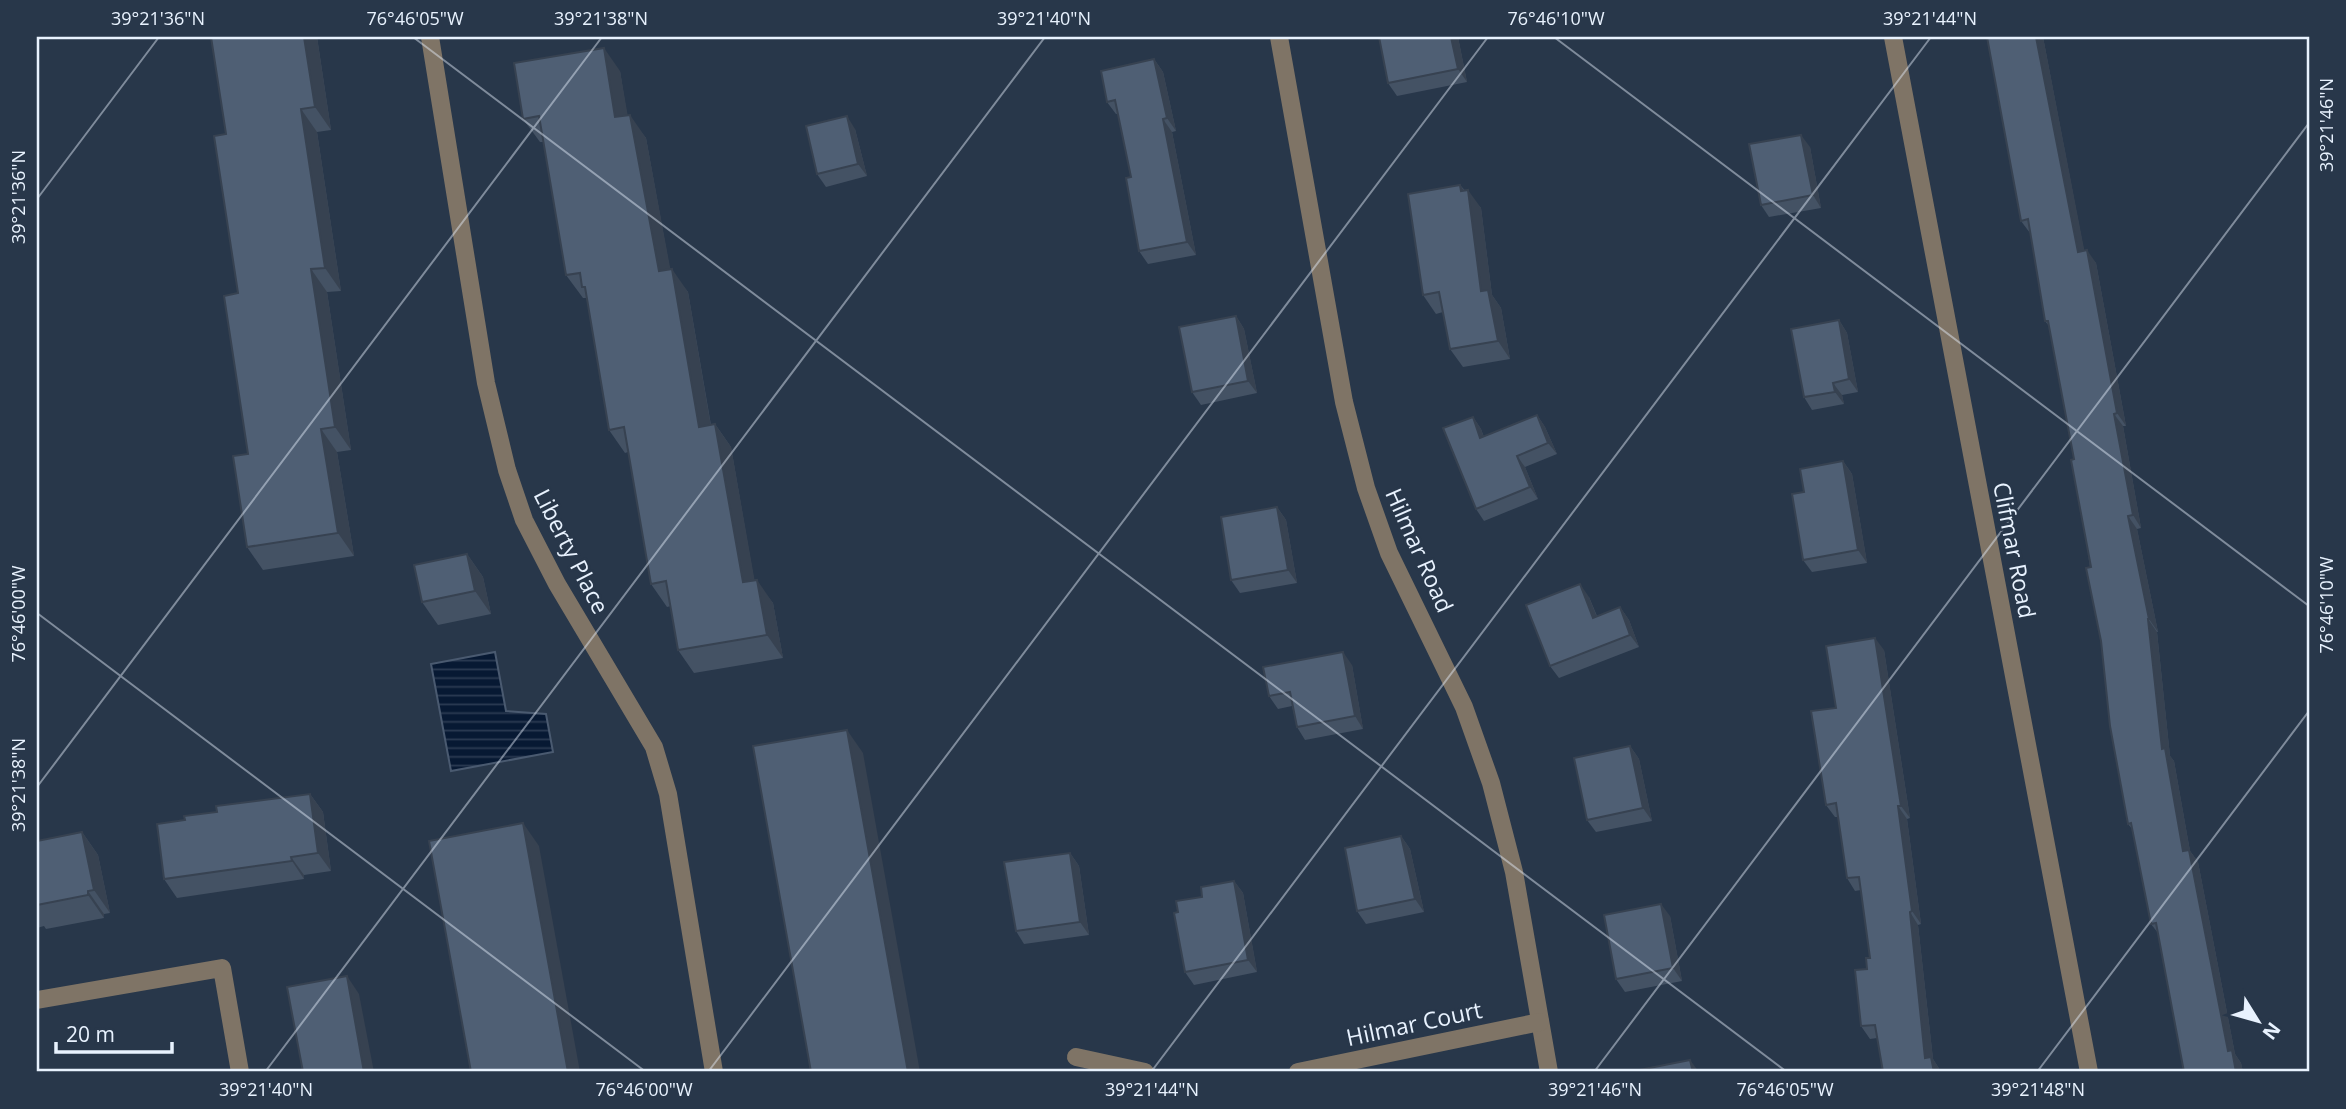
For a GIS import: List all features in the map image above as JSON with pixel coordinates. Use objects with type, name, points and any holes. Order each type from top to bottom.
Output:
[{"type":"street","name":"Liberty Place","points":[[430,37],[486,383],[507,470],[524,520],[546,563],[654,747],[668,794],[714,1072]]},
{"type":"street","name":"Hilmar Road","points":[[1279,37],[1343,402],[1366,488],[1389,552],[1464,707],[1491,783],[1514,872],[1549,1072]]},
{"type":"street","name":"Clifmar Road","points":[[1893,37],[2090,1072]]},
{"type":"street","points":[[37,1000],[222,968],[240,1072]]},
{"type":"street","name":"Hilmar Court","points":[[1298,1072],[1540,1022]]},
{"type":"street","points":[[1076,1057],[1145,1072]]},
{"type":"water","points":[[495,652],[506,711],[546,714],[553,752],[451,771],[431,664]]},
{"type":"building","points":[[211,37],[304,37],[315,107],[301,109],[325,268],[311,269],[335,427],[321,429],[338,533],[247,547],[233,456],[248,454],[224,296],[238,293],[214,136],[226,134]]},
{"type":"building","points":[[1379,37],[1451,37],[1458,69],[1388,83]]},
{"type":"building","points":[[1987,37],[2036,37],[2078,252],[2087,250],[2117,413],[2114,414],[2133,515],[2128,516],[2149,619],[2162,749],[2165,748],[2183,851],[2189,850],[2228,1051],[2232,1050],[2236,1072],[2184,1072],[2156,923],[2151,924],[2131,823],[2128,824],[2110,726],[2101,641],[2086,568],[2091,567],[2071,460],[2074,459],[2048,321],[2045,321],[2028,219],[2021,221]]},
{"type":"building","points":[[604,48],[615,117],[630,115],[659,271],[672,269],[699,427],[715,424],[743,582],[757,580],[767,635],[678,650],[666,581],[651,584],[624,427],[609,430],[585,287],[582,287],[580,273],[566,275],[539,116],[523,119],[514,63]]},
{"type":"building","points":[[1154,59],[1167,118],[1163,119],[1187,242],[1139,251],[1126,178],[1131,177],[1115,100],[1107,102],[1101,71]]},
{"type":"building","points":[[847,116],[858,164],[817,174],[806,126]]},
{"type":"building","points":[[1801,135],[1813,195],[1761,205],[1749,144]]},
{"type":"building","points":[[1460,185],[1461,191],[1468,190],[1481,291],[1488,290],[1498,341],[1450,349],[1439,292],[1423,295],[1408,194]]},
{"type":"building","points":[[1236,316],[1248,381],[1192,392],[1179,327]]},
{"type":"building","points":[[1839,320],[1849,379],[1833,383],[1835,392],[1804,397],[1791,329]]},
{"type":"building","points":[[1537,415],[1548,443],[1517,456],[1530,487],[1476,509],[1443,428],[1473,417],[1480,438]]},
{"type":"building","points":[[1843,461],[1858,550],[1803,560],[1792,494],[1804,492],[1800,469]]},
{"type":"building","points":[[1277,507],[1288,570],[1231,580],[1221,517]]},
{"type":"building","points":[[467,554],[475,591],[422,602],[414,565]]},
{"type":"building","points":[[1580,584],[1593,618],[1620,607],[1630,635],[1550,666],[1526,605]]},
{"type":"building","points":[[1875,638],[1901,806],[1898,806],[1912,911],[1925,1058],[1931,1057],[1934,1072],[1883,1072],[1875,1025],[1861,1026],[1855,970],[1867,969],[1866,958],[1870,958],[1859,877],[1847,878],[1836,803],[1826,805],[1811,711],[1836,708],[1826,646]]},
{"type":"building","points":[[1343,652],[1355,716],[1297,727],[1290,692],[1269,696],[1263,667]]},
{"type":"building","points":[[847,730],[908,1072],[811,1072],[753,746]]},
{"type":"building","points":[[1630,746],[1643,808],[1587,820],[1574,758]]},
{"type":"building","points":[[310,794],[318,853],[291,857],[292,861],[164,879],[157,824],[185,820],[184,816],[217,812],[216,806]]},
{"type":"building","points":[[523,823],[568,1072],[471,1072],[429,841]]},
{"type":"building","points":[[82,832],[94,890],[88,891],[88,895],[37,905],[37,841]]},
{"type":"building","points":[[1401,836],[1415,899],[1357,911],[1345,848]]},
{"type":"building","points":[[1070,853],[1080,922],[1016,931],[1004,862]]},
{"type":"building","points":[[1234,881],[1248,960],[1185,972],[1174,913],[1178,912],[1176,901],[1202,897],[1201,887]]},
{"type":"building","points":[[1661,904],[1673,968],[1616,979],[1604,915]]},
{"type":"building","points":[[347,976],[364,1072],[303,1072],[287,987]]},
{"type":"building","points":[[1690,1060],[1693,1072],[1634,1072],[1634,1071]]}]
